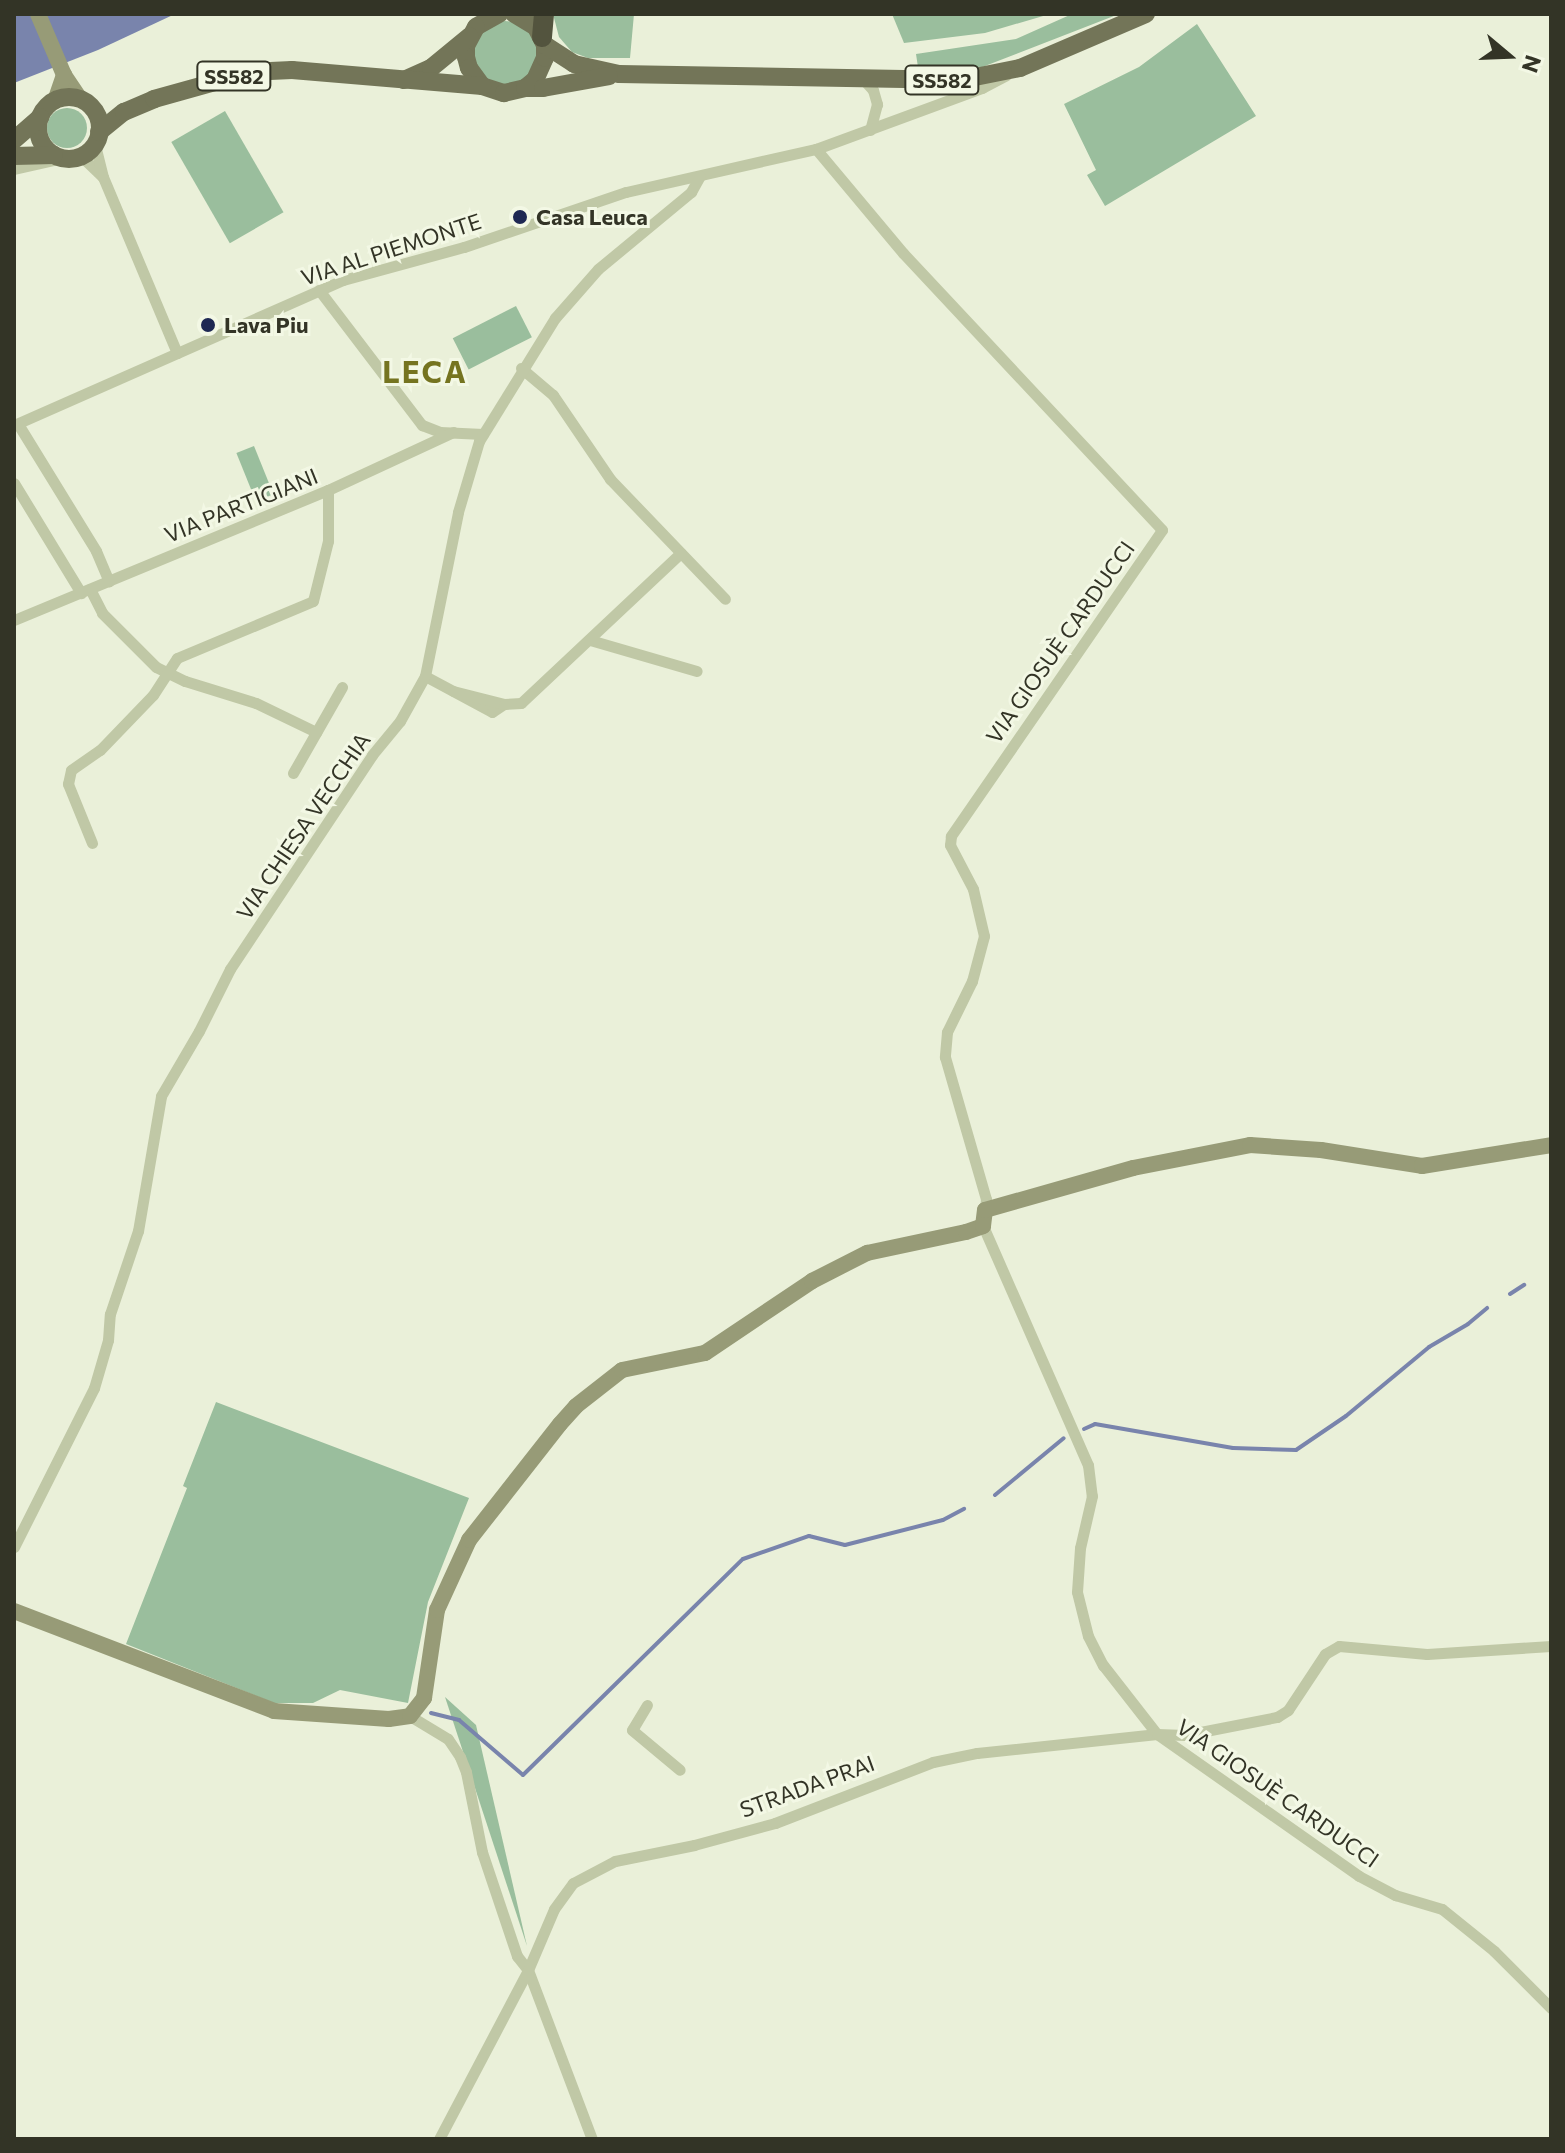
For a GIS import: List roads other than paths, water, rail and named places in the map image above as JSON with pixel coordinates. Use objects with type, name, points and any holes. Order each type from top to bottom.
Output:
[{"type":"highway","points":[[543,41],[544,14]]},
{"type":"main road","points":[[401,81],[431,68],[470,36],[483,20],[499,14]]},
{"type":"main road","points":[[470,36],[466,57],[469,68],[482,86],[504,93],[525,88],[542,69],[543,41],[526,19],[514,14]]},
{"type":"main road","name":"SS582","points":[[543,41],[574,64],[619,74],[960,80],[1020,68],[1146,14]]},
{"type":"main road","name":"SS582","points":[[78,149],[124,112],[154,99],[251,72],[292,70],[482,86]]},
{"type":"main road","name":"SS582","points":[[525,88],[552,87],[619,74]]},
{"type":"main road","points":[[14,140],[55,101],[68,97],[87,105],[78,149]]},
{"type":"main road","name":"SS582","points":[[87,105],[124,112]]},
{"type":"main road","points":[[40,117],[39,137],[78,149]]},
{"type":"main road","points":[[14,156],[78,149]]},
{"type":"street","points":[[38,14],[64,75],[87,105]]},
{"type":"street","name":"VIA AL PIEMONTE","points":[[16,424],[319,290],[517,230],[626,192],[816,149],[982,88],[1020,68]]},
{"type":"street","points":[[55,101],[64,75]]},
{"type":"street","points":[[863,79],[873,90],[877,104],[870,130]]},
{"type":"street","points":[[14,169],[78,149]]},
{"type":"street","points":[[78,149],[103,177],[177,353]]},
{"type":"street","points":[[78,149],[103,177]]},
{"type":"street","name":"VIA GIOSUÈ CARDUCCI","points":[[816,149],[903,253],[1162,530],[951,836],[950,845],[973,889],[984,936],[972,981],[947,1032],[945,1057],[986,1199],[984,1218],[1088,1465],[1092,1496],[1080,1548],[1077,1592],[1088,1636],[1103,1665],[1157,1734],[1359,1876],[1395,1895],[1442,1909],[1494,1951],[1551,2008]]},
{"type":"street","name":"VIA CHIESA VECCHIA","points":[[14,1547],[94,1388],[108,1340],[110,1314],[138,1231],[161,1096],[230,969],[372,755],[400,721],[425,676],[458,512],[483,434],[521,368],[555,318],[598,269],[691,192],[700,176]]},
{"type":"street","points":[[319,290],[422,425],[433,431],[483,434]]},
{"type":"street","points":[[521,368],[553,395],[610,479],[725,599]]},
{"type":"street","points":[[16,424],[96,551],[109,581]]},
{"type":"street","points":[[415,452],[423,439],[422,425]]},
{"type":"street","name":"VIA PARTIGIANI","points":[[14,620],[328,490],[453,432]]},
{"type":"street","points":[[14,483],[102,613],[148,661],[166,672],[256,703],[316,732]]},
{"type":"street","points":[[92,843],[68,784],[71,770],[100,750],[153,695],[177,658],[313,601],[328,541],[328,490]]},
{"type":"street","points":[[425,676],[453,691],[504,704],[521,703],[681,553]]},
{"type":"street","points":[[590,640],[697,671]]},
{"type":"street","points":[[293,773],[342,687]]},
{"type":"street","points":[[410,1716],[424,1698],[437,1610],[469,1540],[560,1424],[608,1379],[638,1364],[705,1353],[812,1281],[867,1253],[1133,1168],[1250,1145],[1321,1150],[1422,1166],[1551,1145]]},
{"type":"street","points":[[14,1611],[274,1711],[389,1719],[410,1716],[448,1739],[460,1757],[482,1852],[517,1956],[528,1970],[592,2139]]},
{"type":"street","name":"STRADA PRAI","points":[[439,2139],[528,1970],[554,1909],[573,1883],[615,1861],[694,1845],[775,1823],[933,1762],[977,1753],[1157,1734],[1185,1735],[1277,1717],[1288,1710],[1325,1654],[1339,1646],[1427,1654],[1551,1646]]},
{"type":"street","points":[[647,1705],[632,1730],[680,1770]]},
{"type":"water","points":[[14,14],[175,14],[98,50],[14,83]]},
{"type":"waterway","points":[[1510,1294],[1524,1285]]},
{"type":"waterway","points":[[1084,1429],[1095,1424],[1233,1448],[1296,1450],[1346,1416],[1429,1347],[1468,1324],[1487,1308]]},
{"type":"waterway","points":[[995,1495],[1064,1438]]},
{"type":"waterway","points":[[431,1713],[459,1720],[523,1775],[743,1559],[809,1536],[845,1545],[943,1520],[964,1509]]},
{"type":"place","name":"Casa Leuca","points":[[520,217]]},
{"type":"place","name":"Lava Piu","points":[[208,325]]},
{"type":"district","name":"LECA","points":[[425,371]]}]
